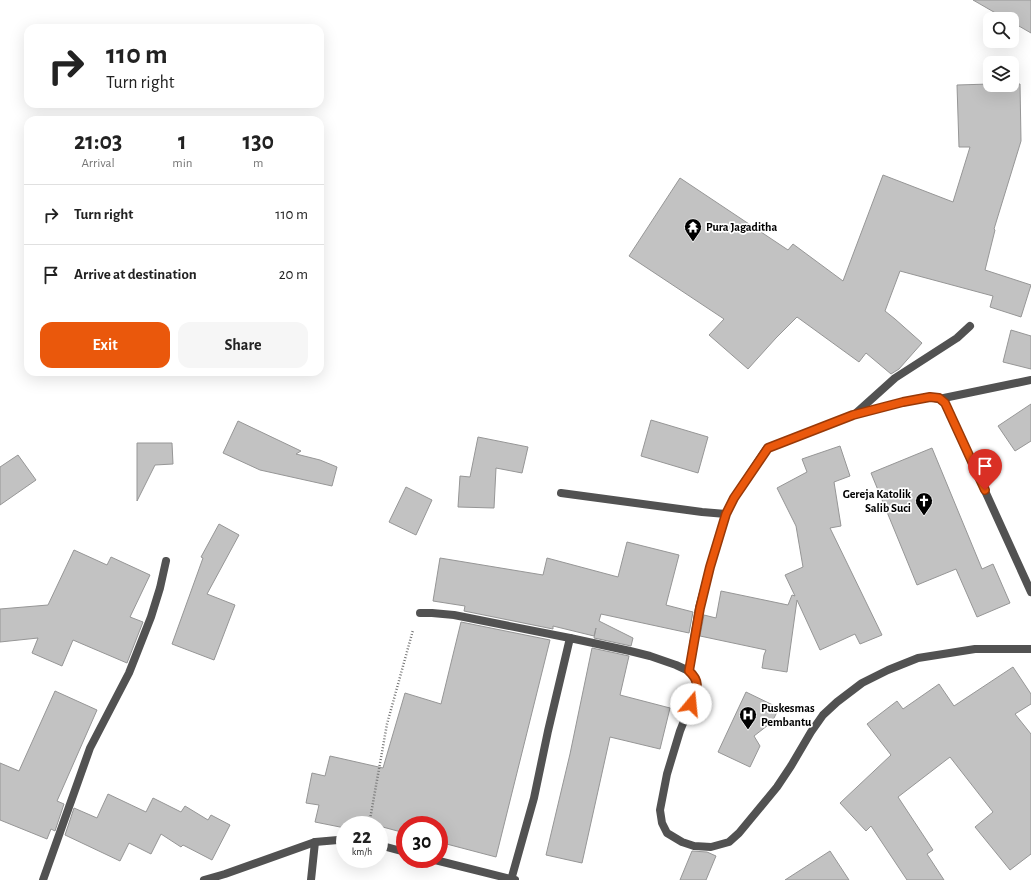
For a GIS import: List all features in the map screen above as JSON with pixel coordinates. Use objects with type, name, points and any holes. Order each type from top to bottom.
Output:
[{"type":"street","points":[[853,415],[895,378],[957,338],[970,326]]},
{"type":"street","points":[[689,671],[700,608],[710,567],[726,514],[734,498],[768,448],[853,415],[903,402],[930,397],[939,398],[1031,380]]},
{"type":"street","points":[[939,398],[945,403],[1031,592]]},
{"type":"street","points":[[561,493],[726,514]]},
{"type":"street","points":[[43,880],[90,748],[129,673],[151,617],[166,561]]},
{"type":"street","points":[[420,613],[454,615],[641,653],[689,671],[696,677],[696,691],[680,731],[663,789],[660,810],[662,823],[667,833],[682,842],[694,846],[711,847],[729,842],[739,833],[777,787],[823,715],[862,683],[888,670],[918,658],[975,649],[1031,649]]},
{"type":"street","points":[[448,863],[513,880],[534,798],[570,638]]},
{"type":"street","points":[[204,880],[315,842],[336,840]]},
{"type":"street","points":[[311,880],[315,842]]},
{"type":"path","points":[[371,816],[387,724],[414,625],[420,613]]},
{"type":"building","points":[[973,0],[1031,0],[1031,33],[1019,26],[1019,12],[994,12]]},
{"type":"building","points":[[983,84],[983,92],[1019,92],[1020,84],[1021,141],[994,229],[985,270],[1031,285],[1021,317],[990,307],[993,296],[900,271],[885,311],[922,343],[899,369],[891,374],[866,353],[859,362],[797,317],[748,369],[709,335],[724,319],[629,256],[680,178],[788,250],[793,244],[843,281],[883,175],[953,202],[970,147],[959,147],[957,85]]},
{"type":"building","points":[[1011,330],[1031,336],[1031,369],[1003,362]]},
{"type":"building","points":[[1031,404],[1031,441],[1015,451],[998,426]]},
{"type":"building","points":[[651,420],[708,437],[698,473],[641,456]]},
{"type":"building","points":[[238,421],[301,451],[296,454],[320,460],[337,467],[332,486],[260,470],[223,453]]},
{"type":"building","points":[[478,437],[528,447],[522,473],[496,468],[494,508],[458,507],[460,476],[470,477]]},
{"type":"building","points":[[137,443],[172,443],[173,464],[155,465],[137,501]]},
{"type":"building","points":[[840,446],[850,476],[834,482],[841,526],[830,528],[882,635],[860,644],[855,634],[820,650],[797,600],[787,672],[762,668],[766,650],[700,636],[704,615],[716,618],[721,591],[788,605],[792,595],[795,596],[785,575],[803,567],[796,526],[777,488],[807,472],[802,459]]},
{"type":"building","name":"Gereja Katolik Salib Suci","points":[[932,448],[982,569],[993,564],[1010,603],[977,617],[956,569],[917,585],[871,473]]},
{"type":"building","points":[[18,455],[36,480],[0,505],[0,467]]},
{"type":"building","points":[[406,487],[432,500],[416,535],[389,522]]},
{"type":"building","points":[[219,524],[239,535],[207,594],[235,605],[214,660],[172,644],[203,558],[201,557]]},
{"type":"building","points":[[627,542],[679,555],[666,605],[693,612],[689,633],[601,614],[599,621],[633,638],[631,646],[594,638],[596,628],[594,636],[553,626],[553,629],[464,611],[465,606],[433,601],[440,558],[543,575],[547,558],[618,577]]},
{"type":"building","points":[[74,550],[107,565],[111,557],[150,575],[130,617],[143,622],[127,663],[73,640],[62,666],[32,653],[38,638],[0,642],[0,609],[48,605]]},
{"type":"building","points":[[461,622],[550,640],[496,857],[448,844],[448,816],[396,816],[396,831],[388,828],[388,816],[336,816],[336,826],[315,822],[319,805],[306,803],[312,773],[325,776],[330,756],[383,768],[405,693],[441,704]]},
{"type":"building","points":[[592,648],[629,656],[620,695],[670,708],[660,749],[610,737],[582,863],[546,855],[570,754]]},
{"type":"building","points":[[1013,667],[1031,694],[1031,704],[1015,714],[1031,734],[1031,854],[1010,870],[975,827],[993,812],[950,757],[898,797],[933,850],[927,854],[944,880],[907,880],[871,826],[866,831],[840,803],[891,755],[867,724],[897,701],[903,709],[939,684],[954,706]]},
{"type":"building","points":[[55,691],[97,710],[57,801],[64,804],[55,831],[51,829],[47,839],[0,820],[0,763],[19,771]]},
{"type":"building","name":"Puskesmas Pembantu","points":[[746,692],[779,708],[772,722],[754,736],[760,746],[750,767],[718,752]]},
{"type":"building","points":[[108,794],[146,812],[153,798],[181,812],[185,806],[208,820],[211,815],[230,825],[212,860],[183,845],[181,847],[161,834],[151,854],[129,843],[120,861],[65,835],[74,808],[97,818]]},
{"type":"building","points":[[692,851],[707,852],[716,856],[706,880],[680,880]]},
{"type":"building","points":[[830,851],[849,880],[785,880]]},
{"type":"place","name":"Pura Jagaditha","points":[[693,242]]},
{"type":"place","name":"Gereja Katolik Salib Suci","points":[[924,516]]},
{"type":"place","name":"Puskesmas Pembantu","points":[[748,730]]},
{"type":"route","points":[[691,704],[697,684],[696,677],[689,671],[700,608],[710,567],[726,514],[734,498],[768,448],[853,415],[903,402],[930,397],[939,398],[945,403],[985,490]]}]
